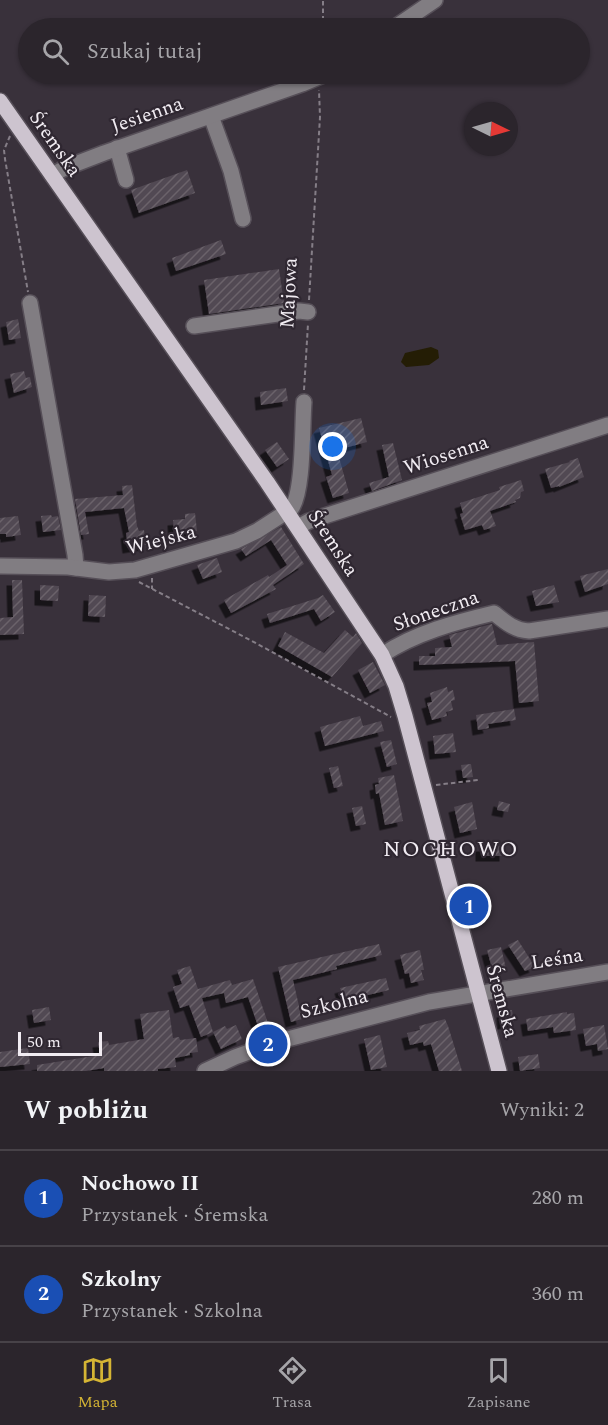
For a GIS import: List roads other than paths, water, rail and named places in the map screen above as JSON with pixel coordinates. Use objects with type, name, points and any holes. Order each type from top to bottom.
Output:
[{"type":"main road","name":"Śremska","points":[[0,101],[288,512],[382,655],[396,686],[405,716],[499,1071]]},
{"type":"street","points":[[409,18],[435,0]]},
{"type":"street","name":"Jesienna","points":[[52,175],[117,148],[299,84]]},
{"type":"street","points":[[211,116],[231,171],[243,219]]},
{"type":"street","points":[[117,148],[126,180]]},
{"type":"street","points":[[30,303],[76,568]]},
{"type":"street","points":[[194,326],[299,311],[308,312]]},
{"type":"street","points":[[288,512],[295,504],[298,493],[304,402]]},
{"type":"street","name":"Wiosenna","points":[[298,527],[309,521],[608,425]]},
{"type":"street","name":"Wiejska","points":[[0,566],[125,572],[151,567],[236,542],[288,512]]},
{"type":"street","name":"Słoneczna","points":[[382,655],[420,635],[494,613],[510,626],[529,631],[608,620]]},
{"type":"street","name":"Leśna","points":[[478,993],[608,972]]},
{"type":"street","name":"Szkolna","points":[[205,1071],[236,1064],[297,1035],[429,1002],[478,993]]},
{"type":"place","name":"Nochowo II","points":[[469,906]]},
{"type":"place","name":"Szkolny","points":[[268,1044]]},
{"type":"district","name":"NOCHOWO","points":[[451,849]]}]
